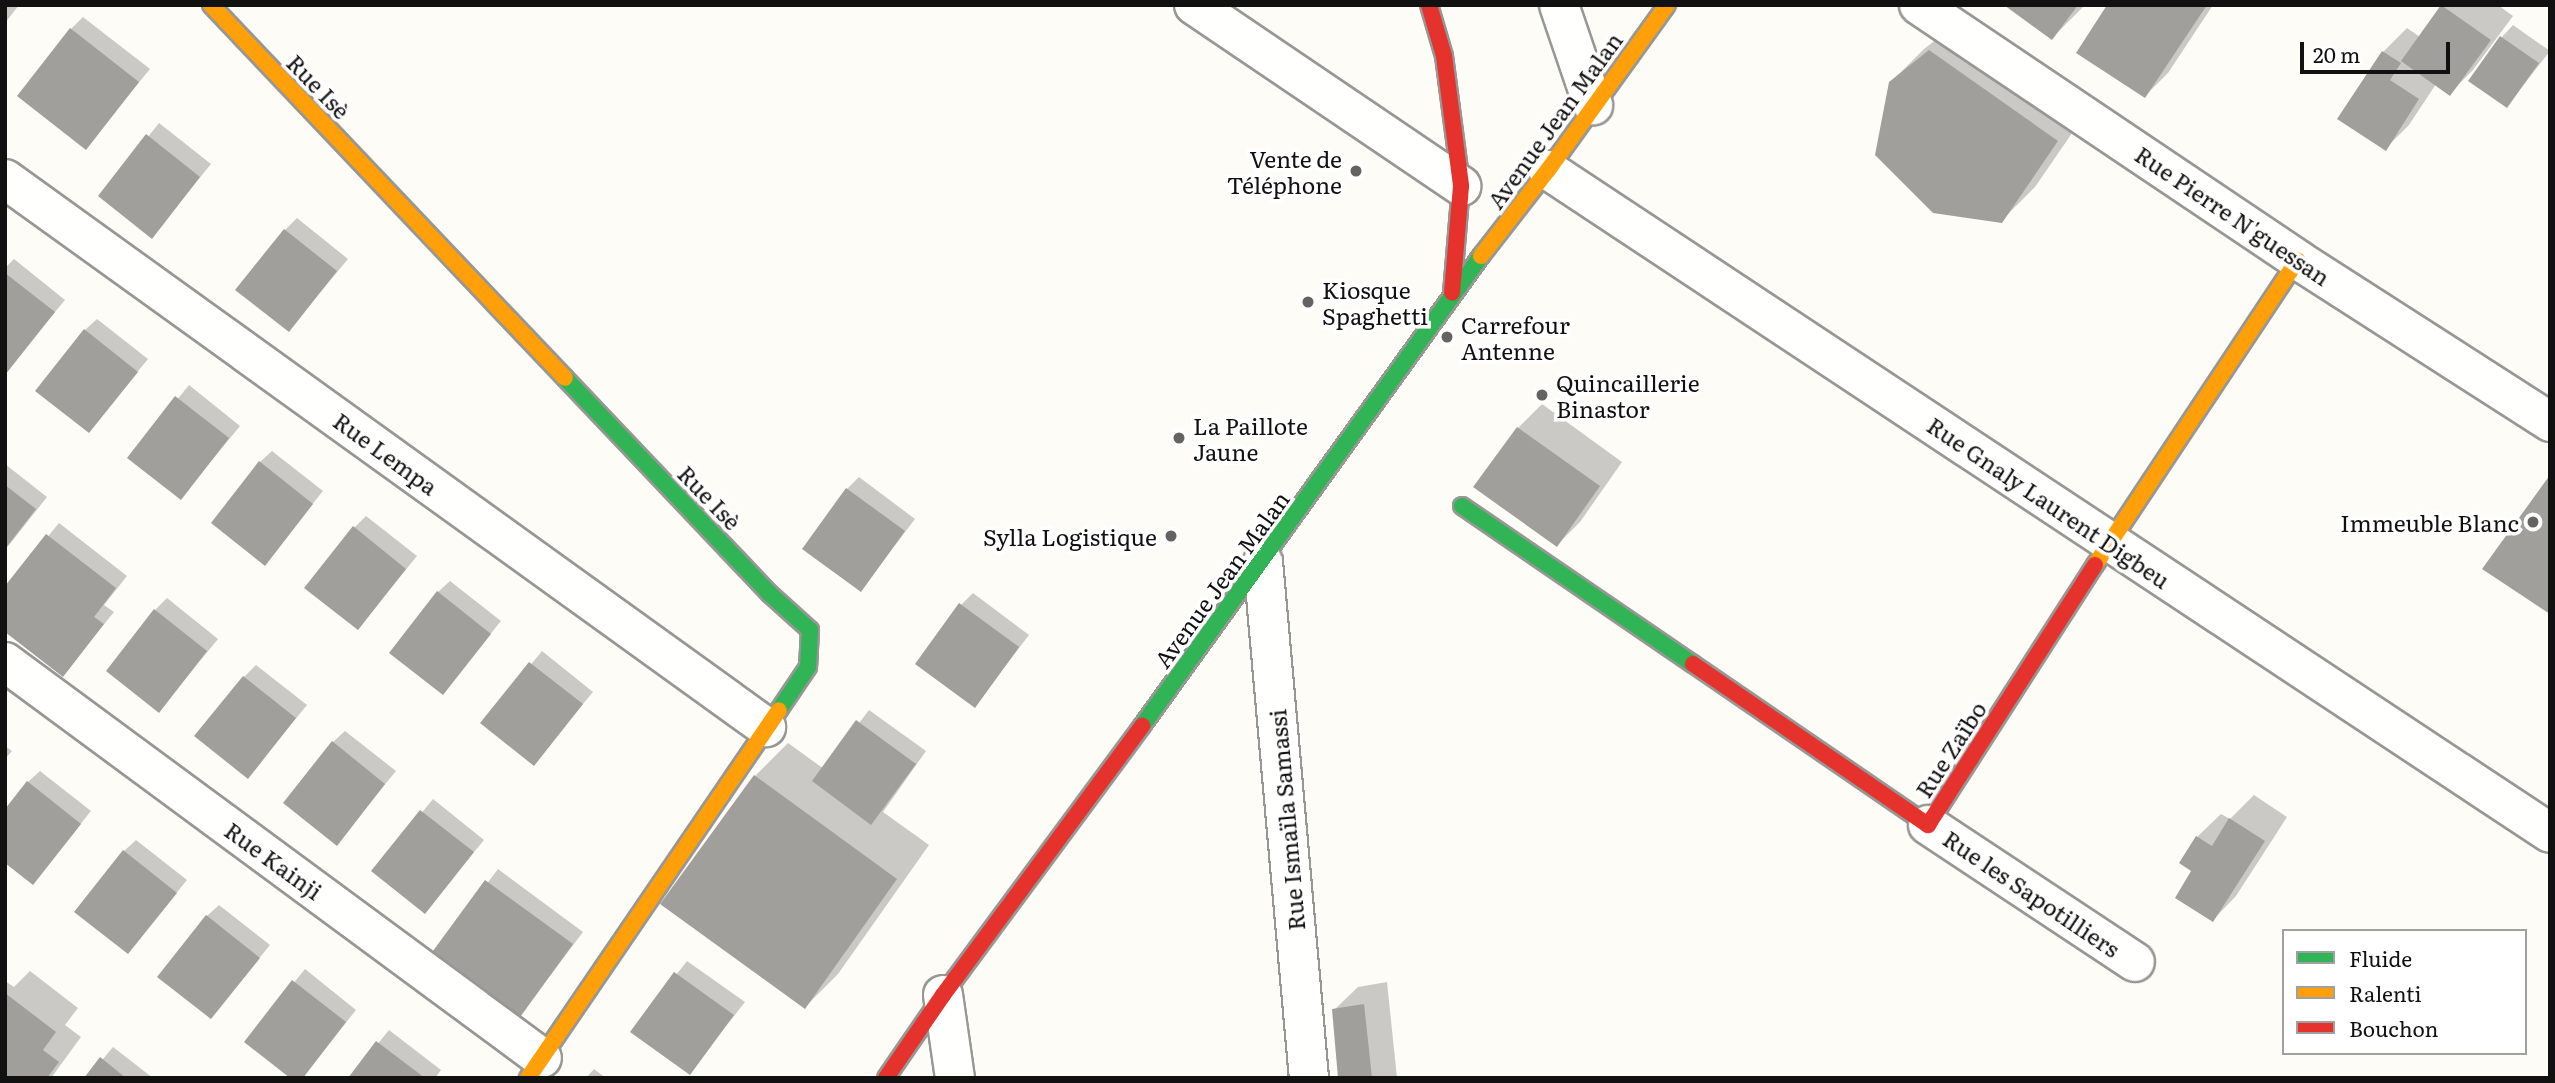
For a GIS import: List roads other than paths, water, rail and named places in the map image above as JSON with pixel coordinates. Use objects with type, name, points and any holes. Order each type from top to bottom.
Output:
[{"type":"street","name":"Rue Isè","points":[[211,5],[770,594],[810,630],[808,667],[535,1068]]},
{"type":"street","points":[[1194,5],[1461,186]]},
{"type":"street","points":[[1429,5],[1444,55],[1461,186],[1452,293]]},
{"type":"street","points":[[1559,5],[1593,105]]},
{"type":"street","name":"Avenue Jean Malan","points":[[886,1078],[943,995],[1263,562],[1452,293],[1548,170],[1667,5]]},
{"type":"street","name":"Rue Pierre N'guessan","points":[[1919,5],[2298,260],[2550,422]]},
{"type":"street","name":"Rue Gnaly Laurent Digbeu","points":[[1548,170],[2550,833]]},
{"type":"street","name":"Rue Lempa","points":[[5,179],[766,727]]},
{"type":"street","name":"Rue Zaïbo","points":[[1462,506],[1928,825],[2109,543],[2298,260]]},
{"type":"street","name":"Rue Ismaïla Samassi","points":[[1263,562],[1309,1078]]},
{"type":"street","name":"Rue Kainji","points":[[5,662],[535,1068]]},
{"type":"street","name":"Rue les Sapotilliers","points":[[1928,825],[2136,962]]},
{"type":"street","points":[[943,995],[955,1078]]},
{"type":"place","name":"Vente de Téléphone","points":[[1356,171]]},
{"type":"place","name":"Kiosque Spaghetti","points":[[1308,302]]},
{"type":"place","name":"Carrefour Antenne","points":[[1447,337]]},
{"type":"place","name":"Quincaillerie Binastor","points":[[1542,395]]},
{"type":"place","name":"La Paillote Jaune","points":[[1179,438]]},
{"type":"place","name":"Immeuble Blanc","points":[[2533,522]]},
{"type":"place","name":"Sylla Logistique","points":[[1171,536]]}]
